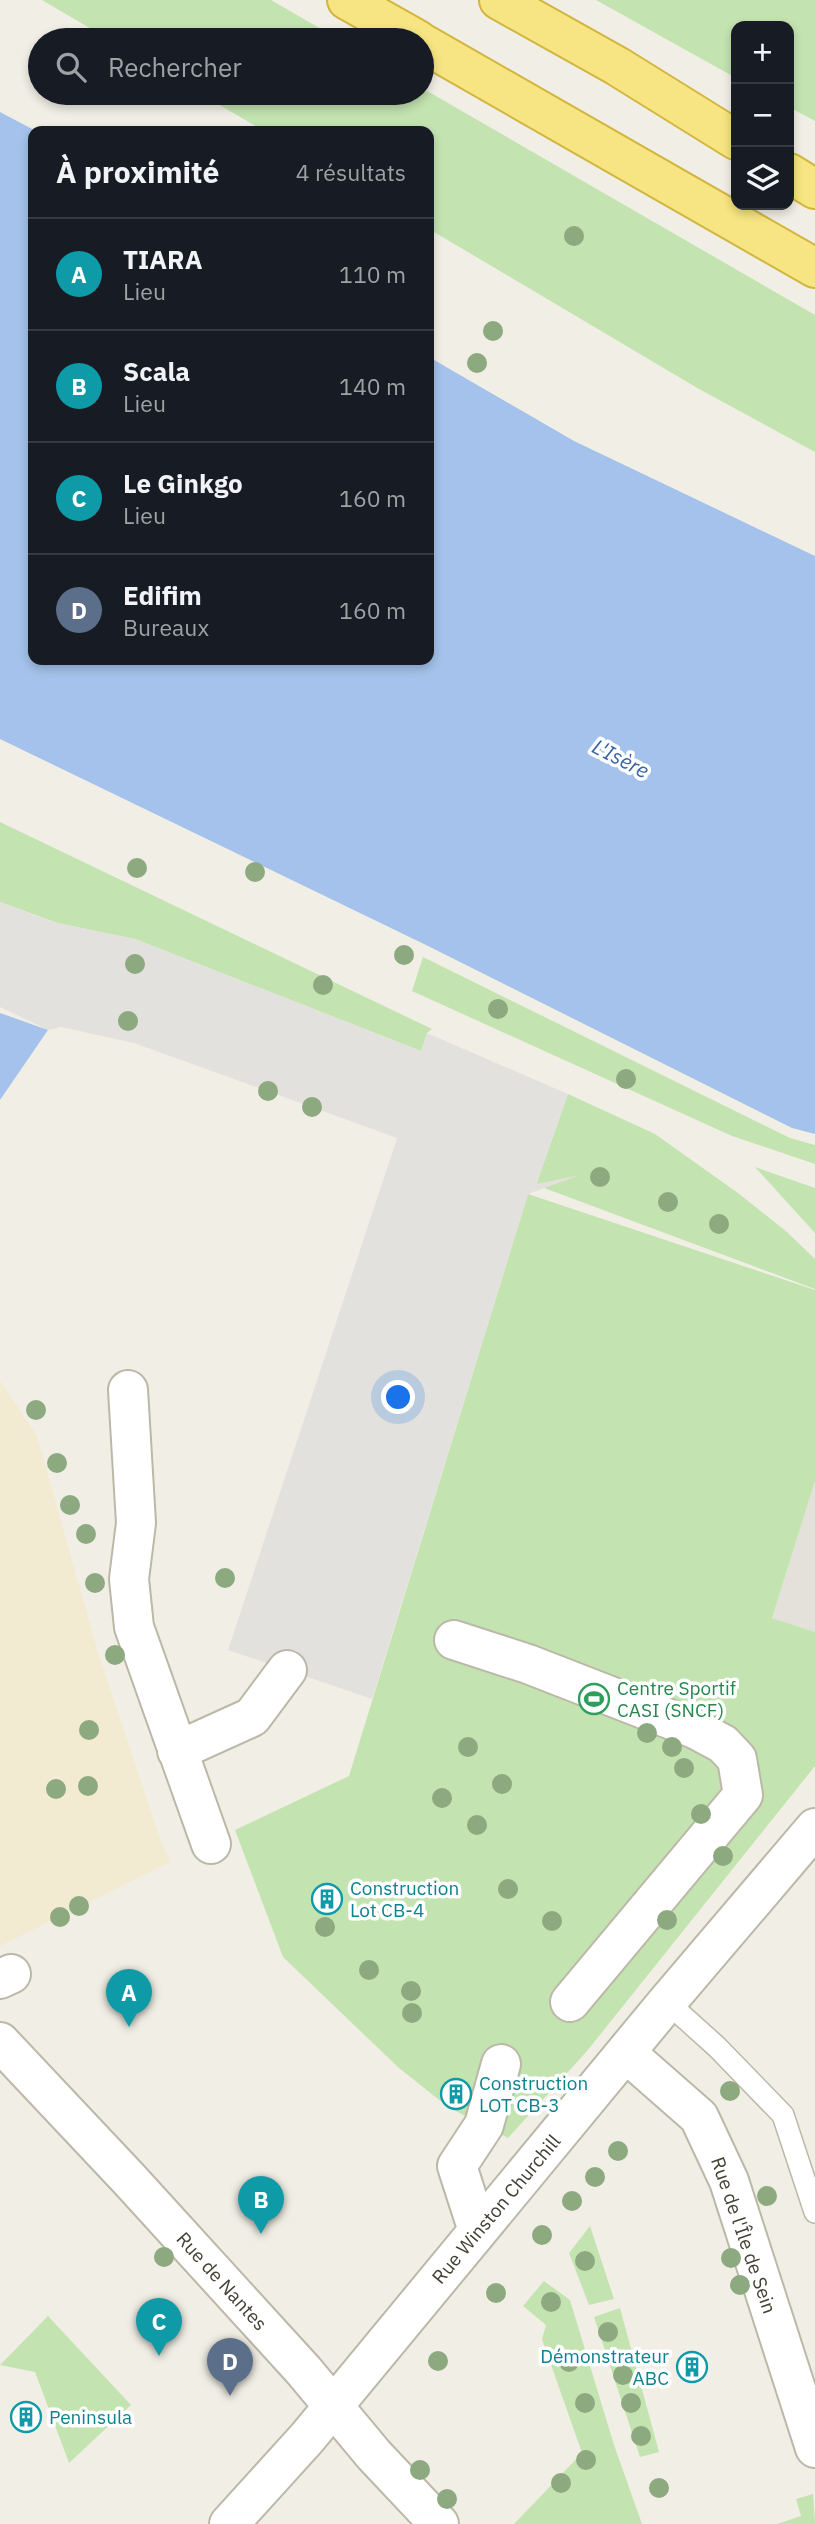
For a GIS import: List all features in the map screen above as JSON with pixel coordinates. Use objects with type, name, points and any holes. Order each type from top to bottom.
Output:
[{"type":"highway","points":[[347,0],[397,28]]},
{"type":"highway","points":[[499,0],[617,66],[731,137]]},
{"type":"highway","points":[[434,49],[815,268]]},
{"type":"highway","points":[[794,176],[815,189]]},
{"type":"street","points":[[128,1390],[136,1523],[129,1579],[134,1627],[211,1844]]},
{"type":"street","points":[[454,1640],[528,1664],[695,1729],[723,1744],[737,1759],[743,1795],[570,2002]]},
{"type":"street","points":[[177,1751],[252,1717],[287,1670]]},
{"type":"street","name":"Rue Winston Churchill","points":[[229,2524],[307,2438],[667,2002],[815,1828]]},
{"type":"street","name":"Rue de Nantes","points":[[0,2042],[138,2189],[333,2404],[374,2455],[439,2524]]},
{"type":"street","name":"Rue de l'Île de Sein","points":[[626,2053],[699,2117],[729,2181],[815,2448]]},
{"type":"street","points":[[478,2231],[457,2166],[484,2125],[501,2064]]},
{"type":"lane","points":[[667,2002],[717,2047],[783,2115],[815,2212]]},
{"type":"shaded area","points":[[0,902],[53,922],[135,939],[421,1051],[427,1033],[568,1094],[536,1184],[580,1175],[528,1194],[372,1699],[228,1650],[397,1138],[134,1043],[61,1027],[48,1030],[0,1007]]},
{"type":"shaded area","points":[[0,1381],[37,1436],[97,1649],[170,1862],[0,1946]]},
{"type":"shaded area","points":[[815,1481],[815,1632],[772,1618]]},
{"type":"green space","points":[[42,0],[271,0],[319,28],[90,28]]},
{"type":"green space","points":[[596,0],[815,0],[815,121],[794,110],[794,21],[731,21],[731,75]]},
{"type":"green space","points":[[434,95],[815,315],[815,452],[699,389],[434,232],[434,126],[255,126],[220,105],[434,105]]},
{"type":"green space","points":[[0,822],[432,1029],[427,1033],[421,1051],[135,939],[57,923],[0,902]]},
{"type":"green space","points":[[423,957],[790,1138],[815,1145],[815,1164],[732,1136],[412,991]]},
{"type":"green space","points":[[568,1094],[655,1134],[738,1193],[787,1232],[815,1259],[815,1289],[536,1185]]},
{"type":"green space","points":[[755,1167],[815,1188],[815,1233]]},
{"type":"green space","name":"Centre Sportif CASI (SNCF)","points":[[528,1194],[815,1290],[815,1481],[772,1618],[815,1632],[815,1766],[587,2051],[508,2138],[448,2107],[399,2068],[283,1957],[235,1830],[349,1776]]},
{"type":"green space","points":[[590,2226],[614,2299],[589,2305],[569,2253]]},
{"type":"green space","points":[[544,2281],[570,2300],[614,2445],[642,2524],[514,2524],[582,2453],[542,2339],[546,2325],[523,2306]]},
{"type":"green space","points":[[620,2308],[659,2452],[640,2457],[594,2317]]},
{"type":"green space","points":[[48,2316],[131,2405],[69,2463],[35,2372],[0,2365]]},
{"type":"green space","points":[[813,2494],[815,2524],[777,2524],[801,2516],[796,2499]]},
{"type":"water","name":"L'Isère","points":[[0,112],[28,127],[28,665],[434,665],[434,360],[574,441],[815,556],[815,1134],[792,1128],[426,945],[0,739]]},
{"type":"water","points":[[0,1013],[48,1030],[0,1100]]},
{"type":"place","name":"Centre Sportif CASI (SNCF)","points":[[594,1699]]},
{"type":"place","name":"Construction Lot CB-4","points":[[327,1899]]},
{"type":"place","name":"TIARA","points":[[129,2027]]},
{"type":"place","name":"Construction LOT CB-3","points":[[456,2094]]},
{"type":"place","name":"Scala","points":[[261,2234]]},
{"type":"place","name":"Le Ginkgo","points":[[159,2356]]},
{"type":"place","name":"Démonstrateur ABC","points":[[692,2367]]},
{"type":"place","name":"Edifim","points":[[230,2396]]},
{"type":"place","name":"Peninsula","points":[[26,2417]]}]
